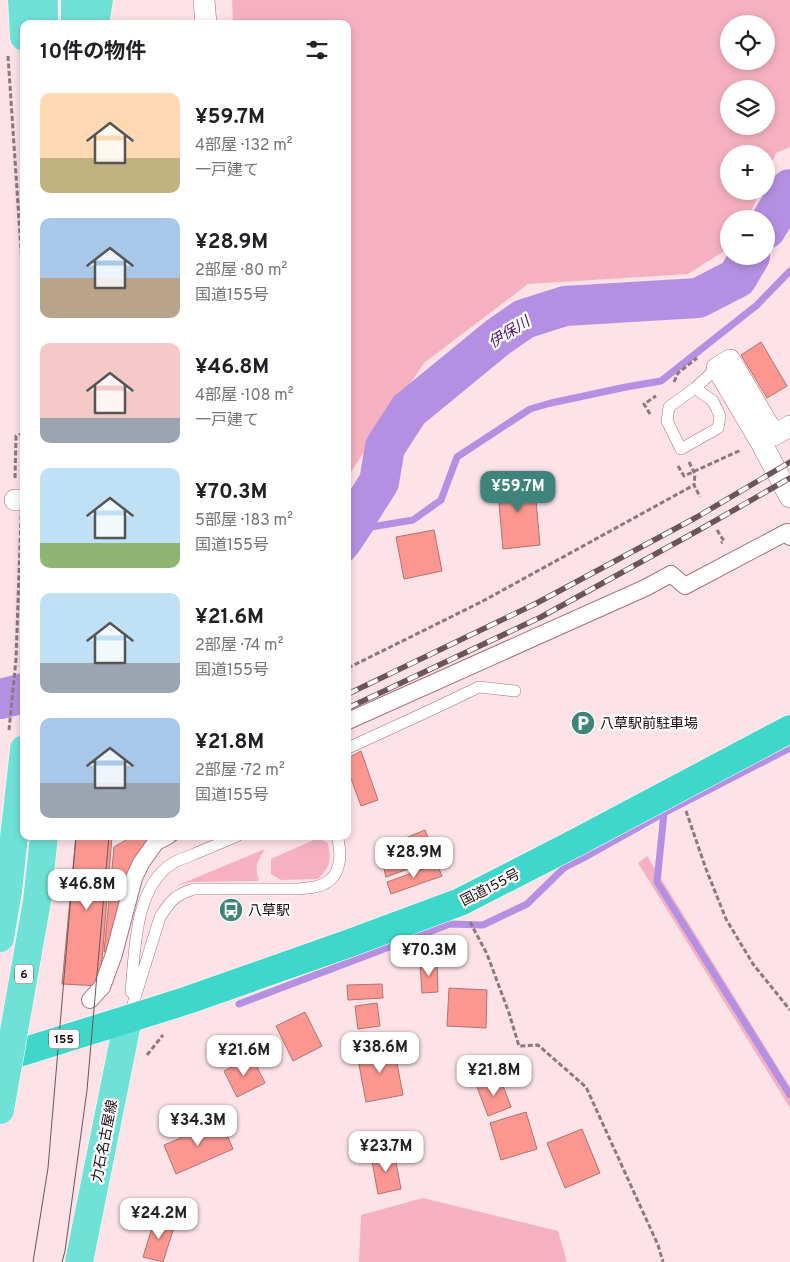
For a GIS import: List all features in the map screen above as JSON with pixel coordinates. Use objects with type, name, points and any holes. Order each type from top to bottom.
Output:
[{"type":"highway","name":"国道155号","points":[[0,1059],[128,1020],[350,943],[460,902],[790,729]]},
{"type":"main road","points":[[16,46],[22,0]]},
{"type":"main road","points":[[44,0],[44,20]]},
{"type":"main road","points":[[74,0],[75,20]]},
{"type":"main road","points":[[96,20],[99,0]]},
{"type":"main road","points":[[0,938],[8,890],[16,743]]},
{"type":"main road","name":"6","points":[[0,1110],[37,901],[44,840]]},
{"type":"main road","name":"力石名古屋線","points":[[79,1262],[128,1020]]},
{"type":"street","points":[[204,0],[206,20]]},
{"type":"street","points":[[790,426],[774,435],[730,360],[717,368],[762,444],[790,497]]},
{"type":"street","points":[[351,720],[646,588],[671,574],[685,586],[787,532],[790,537]]},
{"type":"street","points":[[90,1000],[102,987],[114,954],[134,878],[141,863],[156,842],[160,840]]},
{"type":"lane","points":[[694,388],[713,401],[720,416],[718,428],[681,449],[667,421],[669,407],[717,368]]},
{"type":"lane","points":[[351,747],[479,687],[514,691]]},
{"type":"lane","points":[[128,1020],[136,939],[143,903],[150,887],[160,873],[174,862],[227,840]]},
{"type":"lane","points":[[128,1020],[157,924],[169,903],[180,894],[194,889],[299,889],[316,887],[328,881],[336,873],[340,861],[338,840]]},
{"type":"path","points":[[16,46],[20,170]]},
{"type":"path","points":[[19,500],[16,436],[20,434]]},
{"type":"path","points":[[681,449],[695,474],[694,485],[700,497]]},
{"type":"path","points":[[351,667],[483,601],[694,485]]},
{"type":"path","points":[[16,743],[16,659],[20,546]]},
{"type":"path","points":[[678,788],[706,869],[726,919],[753,964],[790,1010]]},
{"type":"path","points":[[460,902],[487,954],[519,1046],[538,1046],[586,1087],[658,1245],[663,1262]]},
{"type":"shaded area","points":[[232,0],[790,0],[790,147],[776,153],[775,155],[775,145],[720,145],[720,200],[756,200],[752,210],[720,210],[720,254],[688,274],[528,284],[424,363],[351,472],[351,20],[233,20]]},
{"type":"shaded area","points":[[314,840],[322,840],[328,843],[330,854],[328,866],[318,879],[281,880],[271,874],[271,859]]},
{"type":"shaded area","points":[[265,849],[257,864],[259,881],[192,882],[176,886]]},
{"type":"shaded area","points":[[647,856],[790,1087],[790,1108],[638,863]]},
{"type":"shaded area","points":[[423,1198],[558,1231],[567,1262],[359,1262],[361,1215]]},
{"type":"building","points":[[761,342],[787,386],[767,398],[741,355]]},
{"type":"building","points":[[534,478],[540,545],[503,549],[497,481]]},
{"type":"building","points":[[434,530],[442,571],[404,579],[396,537]]},
{"type":"building","points":[[361,751],[378,800],[361,806],[351,778],[351,756]]},
{"type":"building","points":[[425,830],[430,843],[380,861],[376,850]]},
{"type":"building","points":[[76,840],[112,840],[100,986],[62,984]]},
{"type":"building","points":[[126,840],[177,840],[145,858],[118,949],[104,952],[114,847]]},
{"type":"building","points":[[431,847],[435,859],[386,877],[383,865]]},
{"type":"building","points":[[437,864],[442,876],[391,894],[387,882]]},
{"type":"building","points":[[437,962],[438,992],[422,993],[420,963]]},
{"type":"building","points":[[382,984],[383,998],[348,1000],[347,985]]},
{"type":"building","points":[[449,988],[487,990],[486,1028],[447,1026]]},
{"type":"building","points":[[377,1003],[380,1026],[358,1029],[355,1006]]},
{"type":"building","points":[[305,1012],[322,1046],[293,1061],[276,1026]]},
{"type":"building","points":[[394,1047],[403,1095],[366,1102],[357,1054]]},
{"type":"building","points":[[252,1057],[265,1083],[237,1097],[224,1071]]},
{"type":"building","points":[[500,1078],[511,1107],[488,1116],[477,1087]]},
{"type":"building","points":[[526,1112],[537,1149],[501,1160],[490,1123]]},
{"type":"building","points":[[221,1121],[233,1149],[176,1174],[164,1145]]},
{"type":"building","points":[[582,1129],[600,1173],[565,1188],[547,1143]]},
{"type":"building","points":[[394,1152],[401,1189],[378,1194],[371,1156]]},
{"type":"building","points":[[155,1218],[175,1224],[163,1262],[143,1257]]},
{"type":"waterway","name":"伊保川","points":[[775,214],[790,189]]},
{"type":"waterway","name":"伊保川","points":[[351,526],[379,482],[385,447],[409,410],[498,337],[524,319],[565,306],[698,298],[737,278],[745,265]]},
{"type":"waterway","points":[[351,556],[371,527],[413,520],[441,500],[457,457],[530,409],[661,381],[757,305],[790,271]]},
{"type":"waterway","name":"伊保川","points":[[0,699],[20,694]]},
{"type":"waterway","points":[[239,1004],[450,924],[483,925],[527,904],[565,867],[790,748]]},
{"type":"waterway","points":[[664,813],[657,882],[790,1095]]},
{"type":"tram line","points":[[33,1262],[48,1168],[76,840]]},
{"type":"tram line","points":[[62,1262],[87,1090],[109,840]]},
{"type":"railway","points":[[351,693],[535,604],[697,517],[790,462]]},
{"type":"railway","points":[[351,707],[541,617],[790,478]]},
{"type":"railway","points":[[0,835],[20,828]]},
{"type":"railway","points":[[0,854],[38,840]]},
{"type":"place","name":"八草駅前駐車場","points":[[583,723]]},
{"type":"place","name":"八草駅","points":[[231,910]]}]
